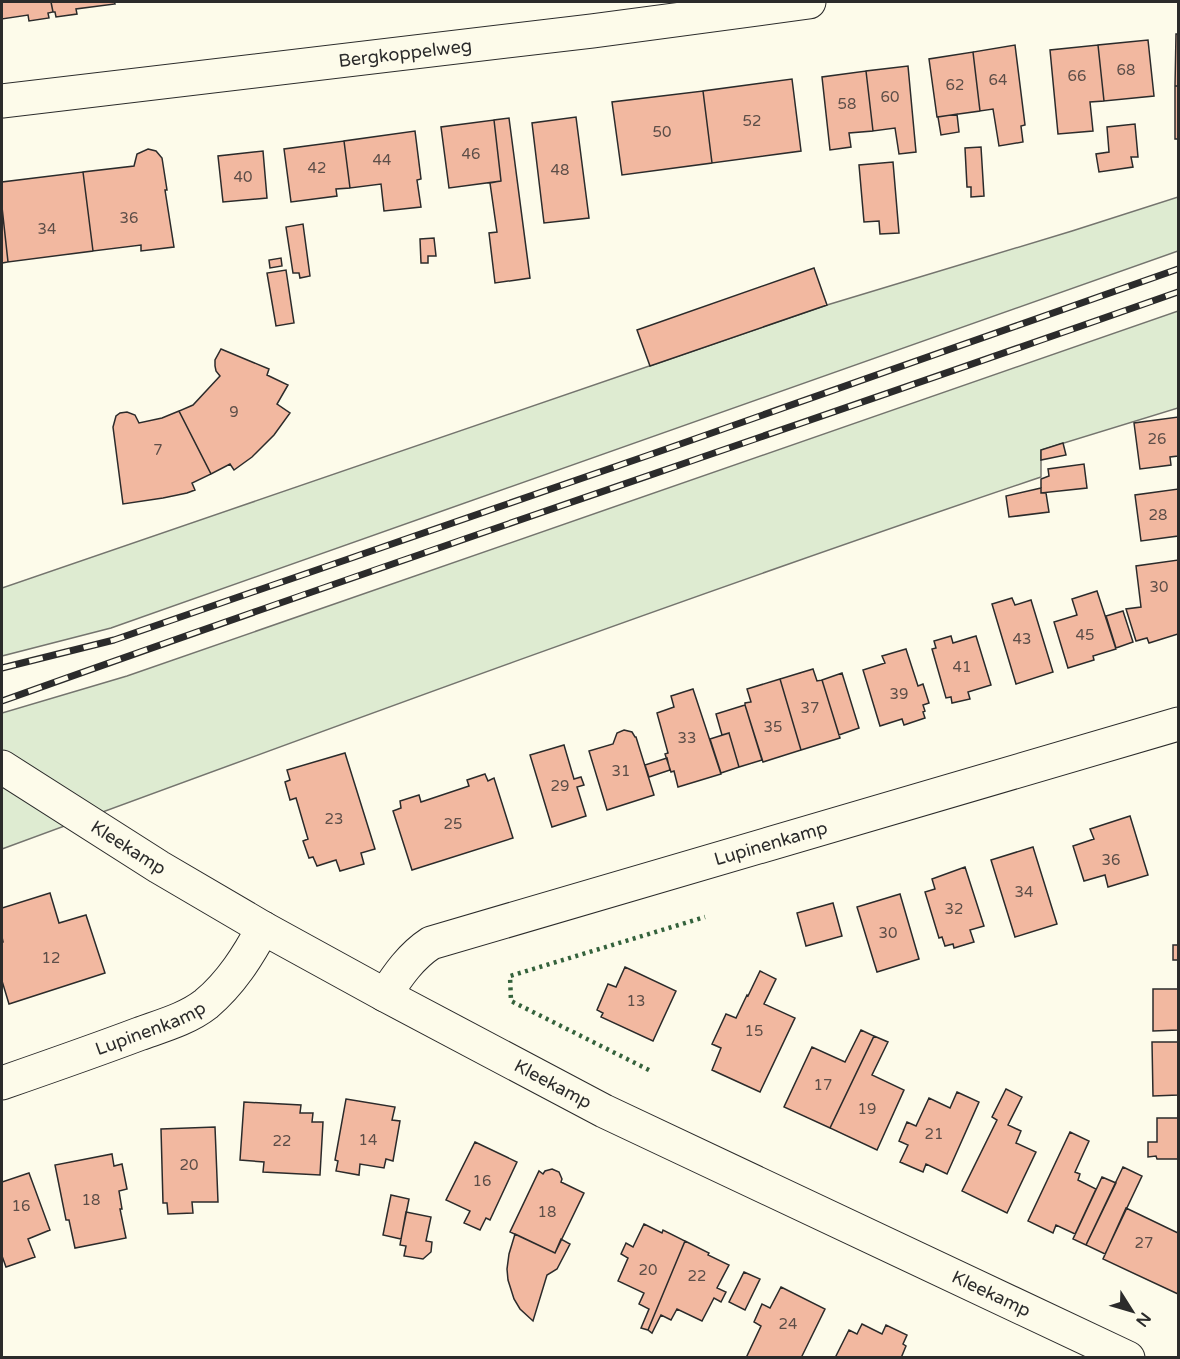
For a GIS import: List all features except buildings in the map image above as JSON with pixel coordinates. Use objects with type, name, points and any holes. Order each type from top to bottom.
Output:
[{"type":"street","name":"Bergkoppelweg","points":[[2,101],[582,33],[809,2]]},
{"type":"street","name":"Lupinenkamp","points":[[386,995],[396,977],[411,959],[431,943],[1179,724]]},
{"type":"street","name":"Kleekamp","points":[[2,767],[159,867],[264,928],[604,1111],[1128,1358]]},
{"type":"street","name":"Lupinenkamp","points":[[2,1083],[181,1018],[204,1005],[224,987],[240,967],[264,928]]},
{"type":"green space","points":[[1178,197],[1178,251],[111,628],[2,656],[2,588],[827,305]]},
{"type":"green space","points":[[1178,311],[1178,408],[1041,450],[1041,477],[650,613],[2,849],[2,713],[127,676]]},
{"type":"railway","points":[[2,668],[114,640],[1178,269]]},
{"type":"railway","points":[[2,701],[1178,292]]},
{"type":"hedge","points":[[649,1070],[511,1001],[510,976],[705,917]]}]
